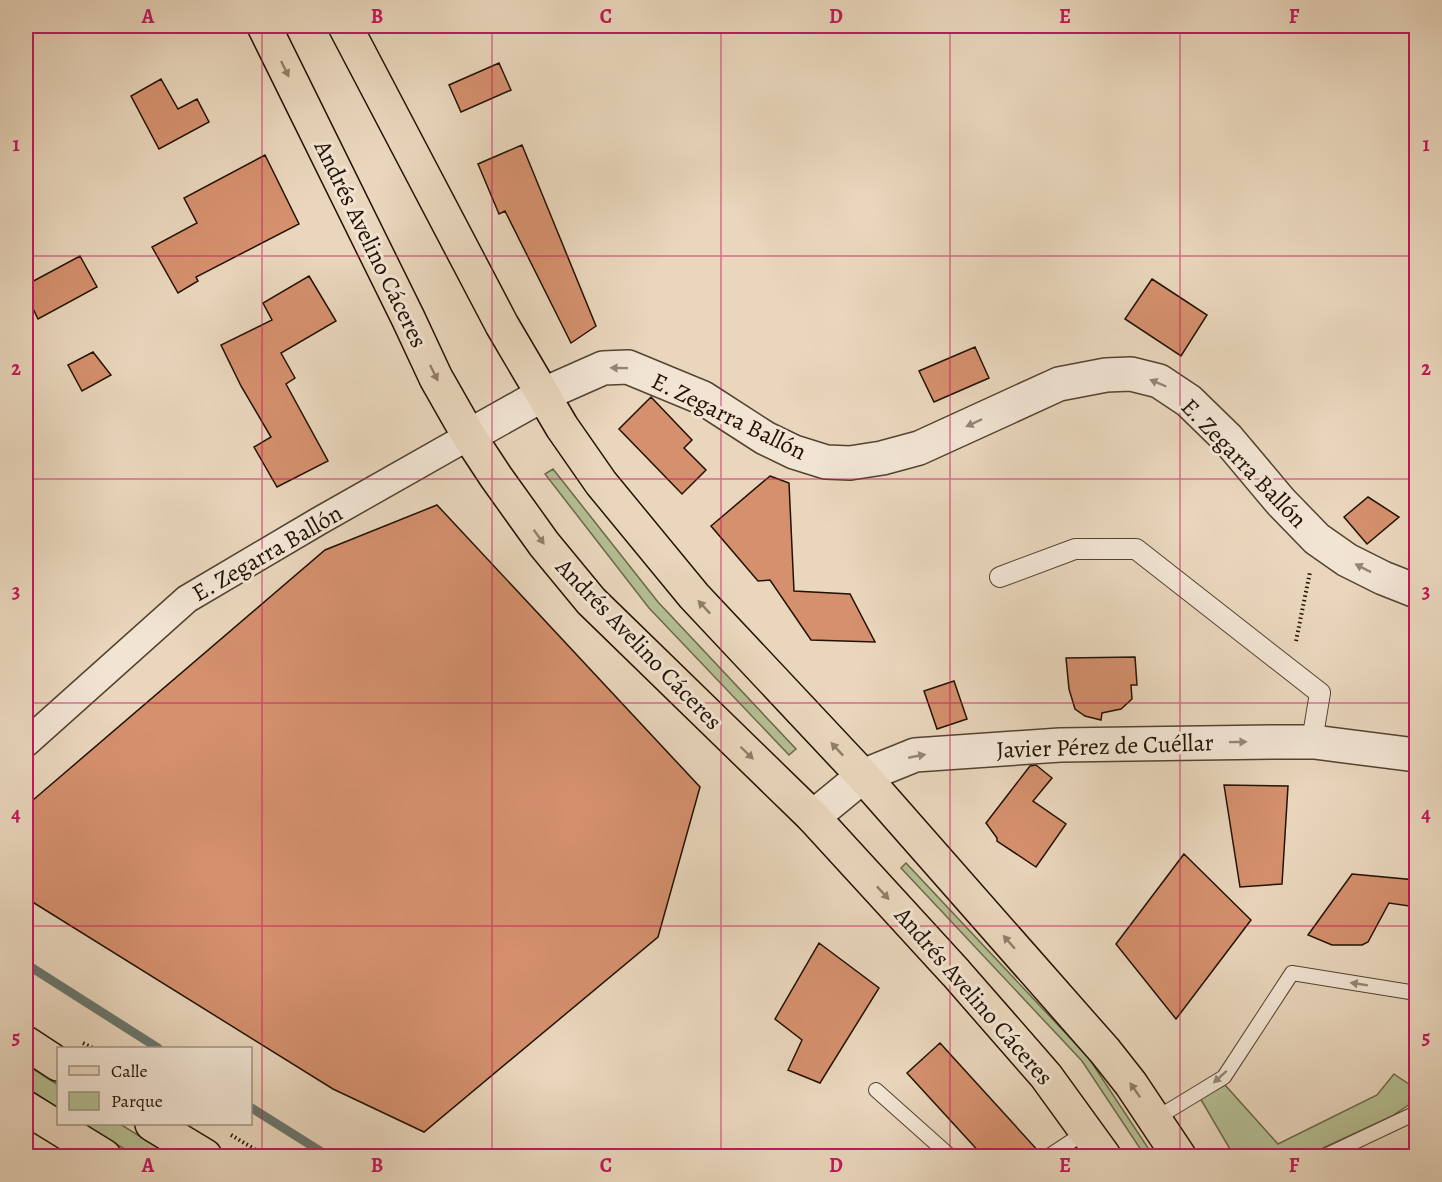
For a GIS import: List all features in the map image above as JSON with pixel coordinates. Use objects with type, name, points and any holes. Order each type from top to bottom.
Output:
[{"type":"main road","name":"Andrés Avelino Cáceres","points":[[264,26],[436,378],[469,436],[544,544],[591,601],[813,817],[940,955],[1046,1076],[1095,1144]]},
{"type":"main road","points":[[345,26],[502,325],[562,427],[601,483],[694,596],[863,776],[1105,1051],[1131,1084],[1179,1156]]},
{"type":"main road","points":[[26,1043],[57,1063]]},
{"type":"main road","points":[[26,1108],[104,1156]]},
{"type":"main road","points":[[154,1125],[205,1156]]},
{"type":"street","name":"E. Zegarra Ballón","points":[[26,743],[187,598],[542,394],[603,368],[628,367],[702,398],[765,438],[794,452],[826,462],[850,463],[882,458],[919,448],[1059,384],[1106,375],[1131,374],[1159,381],[1189,401],[1228,439],[1281,502],[1317,539],[1347,560],[1416,591]]},
{"type":"street","points":[[1000,578],[1075,549],[1136,549],[1320,693],[1313,735],[1314,742]]},
{"type":"street","name":"Javier Pérez de Cuéllar","points":[[813,817],[863,776],[915,755],[1060,745],[1314,742],[1416,755]]},
{"type":"lane","points":[[1155,1119],[1224,1077],[1292,973],[1416,993]]},
{"type":"lane","points":[[876,1090],[950,1156]]},
{"type":"lane","points":[[1325,1156],[1416,1113]]},
{"type":"lane","points":[[1049,1156],[1095,1144]]},
{"type":"path","points":[[1290,669],[1317,539]]},
{"type":"path","points":[[225,1131],[266,1156]]},
{"type":"green space","points":[[553,469],[658,602],[796,749],[789,755],[649,608],[545,474]]},
{"type":"green space","points":[[906,863],[1088,1057],[1152,1154],[1145,1156],[1082,1061],[901,868]]},
{"type":"green space","points":[[26,1064],[57,1084],[57,1107],[26,1087]]},
{"type":"green space","points":[[1394,1074],[1416,1089],[1416,1098],[1410,1104],[1392,1116],[1306,1156],[1234,1156],[1200,1098],[1225,1085],[1278,1144],[1377,1095]]},
{"type":"green space","points":[[85,1125],[122,1125],[172,1156],[136,1156]]},
{"type":"building","points":[[499,63],[511,90],[461,112],[449,85]]},
{"type":"building","points":[[161,79],[178,109],[197,99],[209,122],[159,149],[131,96]]},
{"type":"building","points":[[522,145],[596,326],[571,343],[505,211],[499,214],[478,164]]},
{"type":"building","points":[[265,155],[299,224],[196,277],[198,281],[178,293],[152,247],[197,223],[184,198]]},
{"type":"building","points":[[80,256],[97,287],[38,319],[26,294],[26,285]]},
{"type":"building","points":[[309,276],[336,321],[281,353],[295,378],[286,384],[328,461],[277,487],[254,447],[271,437],[241,386],[221,345],[272,320],[263,303]]},
{"type":"building","points":[[1152,279],[1207,315],[1181,356],[1125,319]]},
{"type":"building","points":[[975,347],[989,378],[934,402],[919,371]]},
{"type":"building","points":[[93,352],[111,375],[82,391],[68,365]]},
{"type":"building","points":[[651,397],[692,440],[684,448],[706,470],[682,494],[619,429]]},
{"type":"building","points":[[770,476],[789,483],[794,591],[850,594],[875,642],[811,640],[770,580],[758,581],[711,526]]},
{"type":"building","points":[[1368,497],[1399,517],[1367,544],[1344,517]]},
{"type":"building","points":[[437,505],[700,787],[658,937],[424,1132],[333,1089],[26,898],[26,806],[325,550]]},
{"type":"building","points":[[1135,657],[1137,685],[1131,685],[1132,699],[1121,709],[1102,713],[1101,720],[1085,716],[1075,709],[1069,689],[1066,658]]},
{"type":"building","points":[[954,681],[967,719],[937,729],[924,691]]},
{"type":"building","points":[[1036,765],[1052,778],[1033,801],[1066,824],[1036,867],[997,841],[986,823],[1030,766]]},
{"type":"building","points":[[1224,785],[1288,786],[1282,884],[1240,887]]},
{"type":"building","points":[[1184,854],[1251,920],[1176,1019],[1116,944]]},
{"type":"building","points":[[1352,874],[1416,880],[1416,907],[1389,903],[1368,942],[1362,945],[1332,945],[1308,935]]},
{"type":"building","points":[[819,943],[879,988],[820,1083],[788,1070],[802,1040],[775,1019]]},
{"type":"building","points":[[940,1043],[1041,1154],[1040,1156],[983,1156],[907,1073]]},
{"type":"waterway","points":[[26,964],[156,1047]]},
{"type":"waterway","points":[[252,1108],[328,1156]]}]
